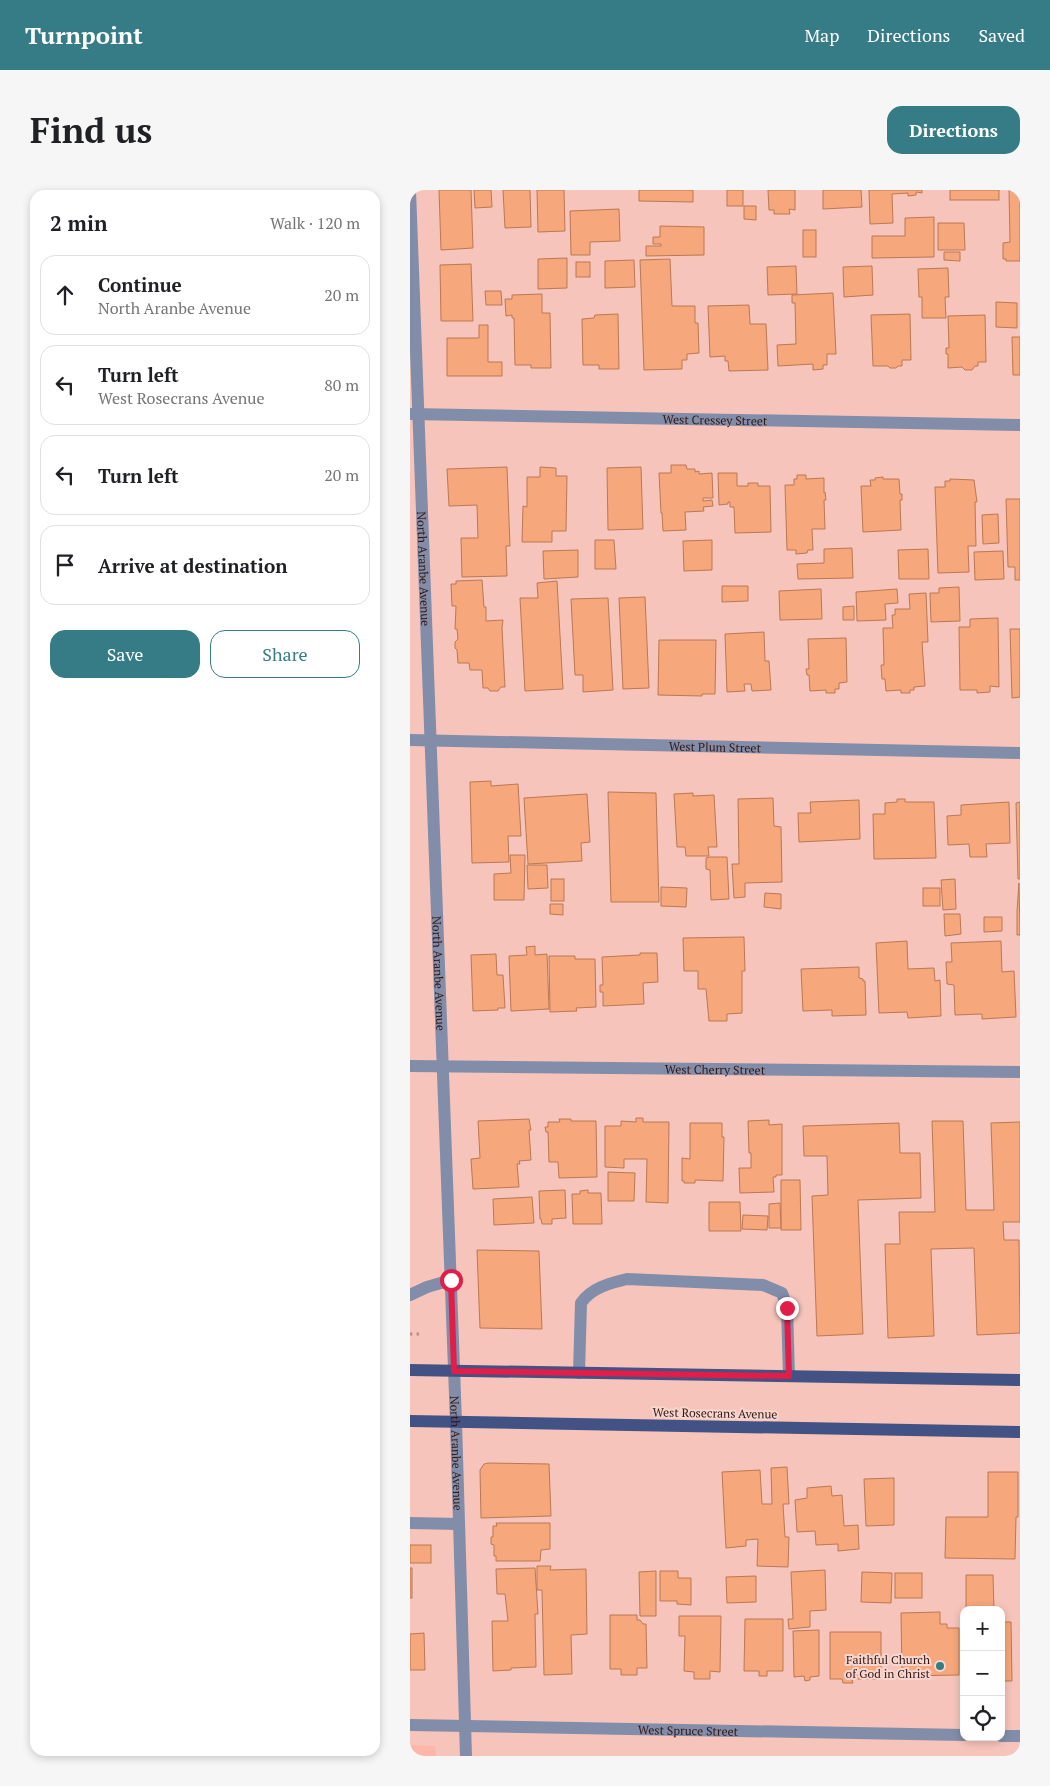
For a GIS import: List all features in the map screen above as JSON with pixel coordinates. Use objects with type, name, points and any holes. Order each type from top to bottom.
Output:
[{"type":"main road","points":[[410,1370],[1020,1380]]},
{"type":"main road","name":"West Rosecrans Avenue","points":[[410,1422],[1020,1432]]},
{"type":"street","name":"North Aranbe Avenue","points":[[410,190],[414,414],[443,1066],[466,1756]]},
{"type":"street","name":"West Cressey Street","points":[[414,414],[1020,425]]},
{"type":"street","name":"West Plum Street","points":[[410,740],[1020,753]]},
{"type":"street","name":"West Cherry Street","points":[[410,1066],[1020,1072]]},
{"type":"street","points":[[579,1373],[581,1303],[586,1295],[607,1284],[627,1279],[763,1285],[782,1293],[787,1308],[789,1376]]},
{"type":"street","points":[[410,1295],[426,1287],[451,1280]]},
{"type":"street","points":[[410,1523],[459,1524]]},
{"type":"street","name":"West Spruce Street","points":[[410,1725],[960,1735]]},
{"type":"street","points":[[1005,1736],[1020,1736]]},
{"type":"path","points":[[410,1334],[423,1334]]},
{"type":"shaded area","points":[[410,1745],[435,1746],[436,1756],[410,1756]]},
{"type":"building","points":[[439,190],[471,190],[473,248],[441,250]]},
{"type":"building","points":[[474,190],[491,190],[492,207],[475,208]]},
{"type":"building","points":[[503,190],[530,190],[531,227],[505,228]]},
{"type":"building","points":[[537,190],[564,190],[565,231],[538,232]]},
{"type":"building","points":[[639,190],[693,190],[693,202],[639,201]]},
{"type":"building","points":[[727,190],[743,190],[743,206],[727,206]]},
{"type":"building","points":[[768,190],[795,190],[795,210],[789,209],[790,214],[774,214],[774,210],[769,210]]},
{"type":"building","points":[[823,190],[861,190],[862,207],[823,209]]},
{"type":"building","points":[[869,190],[922,190],[922,193],[916,192],[916,195],[908,196],[908,193],[892,194],[893,223],[870,224]]},
{"type":"building","points":[[950,190],[999,190],[999,200],[950,200]]},
{"type":"building","points":[[1009,190],[1020,190],[1020,261],[1006,261],[1006,259],[1003,259],[1003,243],[1010,242]]},
{"type":"building","points":[[744,206],[756,206],[756,220],[744,219]]},
{"type":"building","points":[[619,209],[620,241],[590,242],[590,255],[571,255],[570,211]]},
{"type":"building","points":[[934,217],[934,257],[872,258],[872,236],[905,236],[905,218]]},
{"type":"building","points":[[938,223],[964,223],[965,250],[938,250]]},
{"type":"building","points":[[660,226],[704,227],[704,255],[646,256],[646,246],[661,246],[661,244],[653,244],[653,237],[660,237]]},
{"type":"building","points":[[803,230],[816,230],[816,257],[803,257]]},
{"type":"building","points":[[944,252],[960,252],[960,261],[944,260]]},
{"type":"building","points":[[567,258],[567,288],[538,289],[538,259]]},
{"type":"building","points":[[670,259],[672,306],[695,306],[695,323],[698,323],[699,353],[687,354],[687,360],[682,360],[682,369],[644,370],[640,260]]},
{"type":"building","points":[[634,260],[635,287],[605,288],[605,261]]},
{"type":"building","points":[[576,262],[590,262],[590,277],[576,277]]},
{"type":"building","points":[[471,264],[473,321],[441,321],[440,265]]},
{"type":"building","points":[[796,266],[797,294],[768,295],[767,267]]},
{"type":"building","points":[[872,266],[873,295],[844,297],[843,267]]},
{"type":"building","points":[[948,268],[949,297],[945,297],[946,318],[922,318],[922,297],[919,297],[918,269]]},
{"type":"building","points":[[485,291],[501,291],[502,305],[486,305]]},
{"type":"building","points":[[833,293],[836,354],[827,354],[827,365],[823,365],[823,369],[813,370],[813,364],[778,366],[777,345],[796,344],[795,303],[792,303],[792,295]]},
{"type":"building","points":[[542,294],[542,313],[550,313],[551,368],[531,368],[531,365],[515,365],[514,318],[512,318],[512,315],[506,316],[505,299],[512,299],[512,295]]},
{"type":"building","points":[[996,302],[1017,303],[1017,328],[996,327]]},
{"type":"building","points":[[749,305],[750,324],[766,324],[768,370],[729,371],[728,361],[725,361],[725,356],[710,357],[708,306]]},
{"type":"building","points":[[618,314],[619,369],[599,369],[599,365],[583,365],[582,319],[594,318],[595,315]]},
{"type":"building","points":[[910,314],[911,360],[902,360],[902,366],[896,368],[873,366],[871,315]]},
{"type":"building","points":[[985,315],[986,362],[978,362],[978,366],[975,366],[972,370],[965,370],[962,367],[948,368],[946,348],[949,348],[948,316]]},
{"type":"building","points":[[479,325],[488,325],[488,362],[502,362],[502,376],[447,376],[447,338],[479,338]]},
{"type":"building","points":[[1012,337],[1020,337],[1020,375],[1013,375]]},
{"type":"building","points":[[671,465],[686,465],[687,469],[695,469],[695,472],[699,471],[699,474],[712,473],[713,498],[703,498],[703,501],[712,500],[713,506],[703,507],[704,511],[685,512],[686,530],[663,531],[659,473],[671,473]]},
{"type":"building","points":[[507,467],[510,546],[506,546],[507,576],[462,577],[461,538],[478,538],[477,505],[449,506],[447,469]]},
{"type":"building","points":[[540,467],[556,468],[556,476],[567,476],[566,531],[552,531],[552,542],[522,542],[523,506],[527,507],[527,477],[540,477]]},
{"type":"building","points":[[641,467],[643,529],[608,530],[607,468]]},
{"type":"building","points":[[718,473],[737,473],[737,486],[748,486],[748,483],[758,483],[758,486],[770,486],[771,532],[735,533],[734,507],[730,507],[730,502],[719,505]]},
{"type":"building","points":[[797,475],[806,475],[806,479],[824,478],[826,500],[824,500],[825,529],[812,529],[813,550],[808,550],[807,553],[796,554],[796,550],[787,550],[785,485],[794,485],[794,479],[797,479]]},
{"type":"building","points":[[883,477],[883,479],[899,479],[900,494],[902,494],[902,500],[900,500],[901,530],[863,532],[861,486],[871,486],[870,480]]},
{"type":"building","points":[[950,479],[974,480],[977,502],[975,502],[976,546],[968,546],[969,572],[938,573],[935,487],[945,487],[945,481],[950,481]]},
{"type":"building","points":[[1006,499],[1020,499],[1020,580],[1015,580],[1015,567],[1008,567]]},
{"type":"building","points":[[998,514],[999,543],[983,544],[982,515]]},
{"type":"building","points":[[595,540],[614,540],[616,569],[595,569]]},
{"type":"building","points":[[712,540],[712,570],[684,571],[683,541]]},
{"type":"building","points":[[852,548],[853,578],[798,579],[797,564],[824,563],[824,549]]},
{"type":"building","points":[[928,549],[929,579],[899,579],[898,550]]},
{"type":"building","points":[[578,550],[578,577],[544,579],[543,551]]},
{"type":"building","points":[[1003,551],[1004,579],[975,580],[974,552]]},
{"type":"building","points":[[482,580],[486,621],[503,620],[505,687],[501,687],[498,691],[490,691],[488,688],[483,688],[482,670],[470,670],[469,663],[458,663],[457,650],[455,648],[455,642],[458,639],[457,629],[455,629],[456,606],[452,606],[451,584],[456,584],[456,581]]},
{"type":"building","points":[[557,581],[563,689],[525,691],[520,598],[538,598],[537,583]]},
{"type":"building","points":[[722,586],[748,586],[748,601],[722,602]]},
{"type":"building","points":[[959,587],[960,621],[931,622],[930,593],[939,593],[939,588]]},
{"type":"building","points":[[821,589],[822,619],[780,620],[779,591]]},
{"type":"building","points":[[897,589],[898,603],[885,604],[886,620],[857,621],[856,592]]},
{"type":"building","points":[[926,593],[928,642],[922,642],[925,686],[914,687],[914,690],[910,690],[910,693],[901,693],[901,690],[886,691],[885,679],[882,679],[881,665],[884,665],[883,628],[893,628],[892,615],[895,615],[895,609],[910,609],[909,594]]},
{"type":"building","points":[[645,597],[649,688],[623,689],[619,598]]},
{"type":"building","points":[[608,598],[613,690],[583,692],[583,675],[575,675],[571,599]]},
{"type":"building","points":[[854,606],[854,620],[843,620],[843,607]]},
{"type":"building","points":[[998,618],[999,687],[990,686],[990,692],[977,693],[977,690],[960,690],[959,627],[970,627],[970,619]]},
{"type":"building","points":[[1010,629],[1020,629],[1020,697],[1012,698]]},
{"type":"building","points":[[764,632],[765,661],[769,661],[771,690],[752,691],[751,684],[744,684],[745,691],[727,692],[725,634]]},
{"type":"building","points":[[846,638],[847,682],[839,683],[839,689],[835,689],[835,693],[826,693],[826,690],[810,691],[809,675],[807,675],[806,669],[809,669],[808,639]]},
{"type":"building","points":[[659,640],[716,640],[715,694],[702,694],[702,696],[658,695]]},
{"type":"building","points":[[491,781],[491,786],[518,784],[521,836],[508,836],[509,862],[472,863],[470,782]]},
{"type":"building","points":[[608,792],[656,793],[659,902],[611,902]]},
{"type":"building","points":[[693,793],[693,796],[714,795],[717,847],[708,847],[709,856],[686,856],[685,847],[677,847],[674,794]]},
{"type":"building","points":[[587,794],[590,842],[581,843],[582,861],[528,864],[524,798]]},
{"type":"building","points":[[773,798],[774,826],[781,827],[782,882],[745,883],[745,897],[734,898],[732,864],[739,864],[738,799]]},
{"type":"building","points":[[897,799],[905,799],[905,802],[934,802],[936,858],[874,859],[873,814],[885,814],[885,803],[897,802]]},
{"type":"building","points":[[859,800],[860,839],[799,842],[798,813],[811,813],[810,802]]},
{"type":"building","points":[[1009,802],[1010,843],[986,844],[987,857],[970,857],[969,844],[948,845],[947,816],[961,815],[961,805]]},
{"type":"building","points":[[1020,802],[1020,879],[1018,879],[1016,803]]},
{"type":"building","points":[[510,855],[525,855],[524,900],[494,900],[494,874],[511,873]]},
{"type":"building","points":[[727,857],[729,899],[711,900],[710,870],[706,869],[706,858]]},
{"type":"building","points":[[527,865],[547,865],[548,888],[528,889]]},
{"type":"building","points":[[551,879],[564,879],[564,901],[551,901]]},
{"type":"building","points":[[955,879],[956,909],[943,910],[941,880]]},
{"type":"building","points":[[1019,883],[1020,935],[1017,935],[1017,911]]},
{"type":"building","points":[[661,887],[687,888],[686,907],[661,906]]},
{"type":"building","points":[[923,888],[940,888],[940,906],[923,906]]},
{"type":"building","points":[[765,893],[781,894],[781,909],[764,907]]},
{"type":"building","points":[[550,904],[563,904],[563,915],[550,914]]},
{"type":"building","points":[[944,914],[960,914],[961,934],[945,936]]},
{"type":"building","points":[[984,917],[1002,917],[1002,931],[984,932]]},
{"type":"building","points":[[744,937],[745,971],[742,971],[742,1013],[727,1014],[727,1021],[709,1021],[706,989],[698,989],[698,971],[684,971],[683,938]]},
{"type":"building","points":[[907,941],[908,969],[934,968],[935,981],[940,980],[941,1016],[908,1018],[907,1012],[879,1013],[876,943]]},
{"type":"building","points":[[1001,941],[1002,972],[1014,971],[1016,1017],[982,1019],[982,1014],[955,1015],[954,985],[947,984],[946,962],[952,962],[951,943]]},
{"type":"building","points":[[535,946],[535,955],[547,954],[549,1009],[511,1011],[509,956],[527,955],[526,947]]},
{"type":"building","points":[[640,953],[657,953],[658,982],[643,983],[644,1004],[603,1006],[603,992],[600,992],[600,985],[603,985],[602,957],[640,955]]},
{"type":"building","points":[[496,954],[497,975],[503,975],[505,1008],[473,1011],[471,955]]},
{"type":"building","points":[[549,956],[575,956],[575,959],[595,959],[596,1007],[576,1008],[577,1011],[550,1012]]},
{"type":"building","points":[[859,967],[859,978],[865,981],[866,1015],[832,1016],[832,1010],[803,1011],[801,969]]},
{"type":"building","points":[[636,1118],[643,1118],[643,1122],[669,1122],[668,1203],[646,1202],[647,1159],[624,1159],[624,1168],[605,1167],[605,1126],[621,1126],[621,1121],[636,1122]]},
{"type":"building","points":[[529,1119],[531,1160],[519,1161],[520,1164],[517,1164],[519,1187],[473,1189],[471,1159],[480,1158],[478,1121]]},
{"type":"building","points":[[559,1119],[596,1121],[597,1177],[559,1178],[558,1162],[549,1162],[548,1132],[546,1132],[545,1127],[548,1127],[548,1122],[560,1122]]},
{"type":"building","points":[[769,1120],[769,1125],[782,1124],[782,1175],[773,1177],[774,1192],[740,1193],[739,1168],[751,1168],[748,1121]]},
{"type":"building","points":[[932,1121],[963,1121],[966,1210],[994,1210],[991,1123],[1020,1122],[1020,1222],[1003,1222],[1004,1240],[1019,1240],[1020,1333],[977,1335],[974,1248],[931,1249],[934,1336],[888,1338],[885,1244],[900,1244],[899,1212],[935,1212]]},
{"type":"building","points":[[690,1123],[722,1123],[722,1137],[724,1137],[723,1181],[695,1180],[695,1183],[684,1183],[682,1181],[682,1158],[690,1159]]},
{"type":"building","points":[[899,1123],[900,1153],[920,1153],[921,1198],[858,1200],[863,1334],[817,1336],[812,1196],[828,1195],[827,1156],[804,1156],[803,1126]]},
{"type":"building","points":[[608,1172],[635,1173],[634,1201],[608,1201]]},
{"type":"building","points":[[781,1180],[800,1180],[801,1230],[781,1230]]},
{"type":"building","points":[[565,1190],[566,1218],[552,1219],[552,1224],[542,1224],[540,1219],[539,1191]]},
{"type":"building","points":[[588,1190],[588,1193],[601,1193],[602,1224],[573,1224],[572,1194],[580,1194],[580,1191]]},
{"type":"building","points":[[532,1197],[534,1223],[494,1225],[493,1199]]},
{"type":"building","points":[[709,1202],[740,1202],[741,1231],[709,1231]]},
{"type":"building","points":[[780,1203],[781,1228],[769,1228],[769,1204]]},
{"type":"building","points":[[743,1215],[768,1216],[767,1230],[742,1229]]},
{"type":"building","points":[[477,1250],[539,1251],[542,1329],[480,1328]]},
{"type":"building","points":[[484,1464],[549,1464],[551,1516],[481,1518],[480,1470]]},
{"type":"building","points":[[787,1467],[789,1504],[783,1504],[785,1537],[789,1537],[788,1567],[757,1566],[758,1539],[746,1540],[746,1546],[726,1548],[722,1472],[760,1470],[762,1504],[772,1504],[771,1468]]},
{"type":"building","points":[[988,1472],[1018,1472],[1018,1517],[1016,1517],[1015,1559],[945,1558],[946,1517],[988,1517]]},
{"type":"building","points":[[894,1478],[894,1525],[866,1526],[864,1479]]},
{"type":"building","points":[[831,1486],[832,1496],[842,1495],[844,1526],[858,1525],[859,1549],[838,1551],[838,1544],[816,1545],[815,1531],[797,1532],[795,1500],[807,1498],[807,1488]]},
{"type":"building","points":[[496,1523],[550,1523],[550,1549],[541,1550],[540,1561],[496,1561],[491,1537],[493,1537],[493,1526],[497,1526]]},
{"type":"building","points":[[410,1545],[431,1545],[431,1563],[410,1563]]},
{"type":"building","points":[[537,1566],[551,1566],[550,1570],[586,1569],[587,1634],[571,1635],[572,1674],[544,1675],[542,1590],[537,1590]]},
{"type":"building","points":[[410,1568],[412,1568],[412,1598],[410,1598]]},
{"type":"building","points":[[535,1568],[538,1614],[535,1614],[536,1667],[493,1671],[492,1621],[508,1621],[505,1594],[497,1594],[496,1569]]},
{"type":"building","points":[[825,1570],[826,1610],[810,1611],[810,1627],[789,1629],[788,1619],[793,1619],[791,1572]]},
{"type":"building","points":[[656,1571],[656,1616],[640,1616],[639,1572]]},
{"type":"building","points":[[660,1571],[678,1571],[678,1578],[691,1578],[691,1605],[677,1604],[677,1601],[660,1601]]},
{"type":"building","points":[[862,1572],[892,1573],[891,1603],[861,1602]]},
{"type":"building","points":[[895,1573],[922,1573],[922,1598],[895,1598]]},
{"type":"building","points":[[966,1575],[993,1575],[994,1606],[966,1606]]},
{"type":"building","points":[[756,1576],[756,1602],[727,1603],[726,1577]]},
{"type":"building","points":[[940,1612],[940,1624],[947,1624],[947,1628],[959,1628],[959,1675],[902,1676],[901,1613]]},
{"type":"building","points":[[610,1615],[637,1615],[637,1620],[646,1624],[647,1668],[637,1668],[637,1675],[621,1675],[621,1669],[610,1669]]},
{"type":"building","points":[[679,1616],[721,1616],[720,1672],[710,1671],[710,1679],[694,1679],[694,1672],[684,1671],[685,1636],[679,1636]]},
{"type":"building","points":[[745,1619],[783,1619],[783,1671],[767,1671],[767,1676],[759,1676],[759,1671],[744,1671]]},
{"type":"building","points":[[1005,1622],[1011,1622],[1012,1681],[1005,1681]]},
{"type":"building","points":[[819,1630],[819,1676],[810,1677],[810,1680],[805,1681],[804,1676],[794,1677],[793,1631]]},
{"type":"building","points":[[830,1632],[881,1632],[881,1679],[852,1679],[853,1683],[843,1683],[842,1679],[830,1679]]},
{"type":"building","points":[[424,1633],[425,1670],[410,1670],[410,1634]]},
{"type":"place","name":"Faithful Church of God in Christ","points":[[940,1666]]},
{"type":"route","points":[[451,1280],[454,1371],[789,1376],[787,1308]]}]
